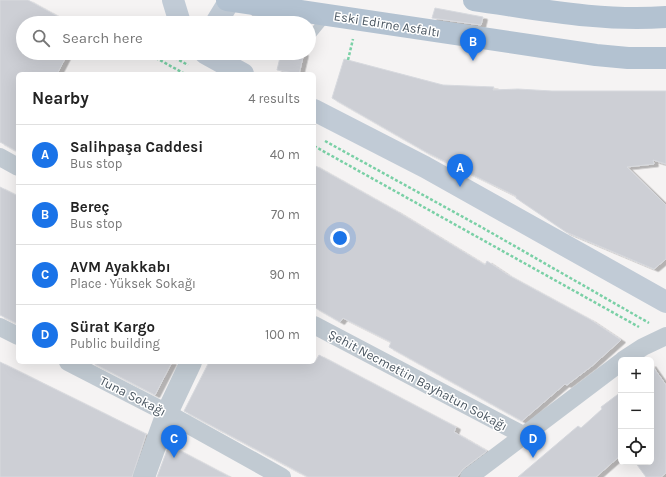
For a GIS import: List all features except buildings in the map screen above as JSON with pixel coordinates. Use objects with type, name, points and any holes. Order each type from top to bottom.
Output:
[{"type":"main road","points":[[173,0],[178,16]]},
{"type":"main road","points":[[474,0],[529,4],[602,17],[666,17]]},
{"type":"main road","points":[[222,16],[234,1]]},
{"type":"main road","name":"Eski Edirne Asfaltı","points":[[234,1],[596,55],[628,58],[666,58]]},
{"type":"main road","points":[[210,60],[238,72]]},
{"type":"main road","points":[[316,111],[425,167],[666,302]]},
{"type":"street","points":[[0,157],[16,166]]},
{"type":"street","name":"Şehit Necmettin Bayhatun Sokağı","points":[[316,326],[522,435]]},
{"type":"street","points":[[0,327],[16,335]]},
{"type":"street","points":[[628,357],[643,347],[660,331]]},
{"type":"street","name":"Tuna Sokağı","points":[[72,364],[166,413],[282,477]]},
{"type":"street","points":[[144,477],[166,413],[190,364]]},
{"type":"street","points":[[469,477],[522,435],[618,364]]},
{"type":"lane","points":[[234,1],[255,16]]},
{"type":"lane","points":[[316,30],[328,15]]},
{"type":"path","points":[[348,60],[352,44]]},
{"type":"path","points":[[160,60],[181,72]]},
{"type":"path","points":[[323,140],[496,235],[660,331]]},
{"type":"path","points":[[316,147],[645,331]]},
{"type":"place","name":"Bereç","points":[[473,61]]},
{"type":"place","name":"Salihpaşa Caddesi","points":[[460,187]]},
{"type":"place","name":"AVM Ayakkabı","points":[[174,458]]},
{"type":"place","name":"Sürat Kargo","points":[[533,458]]}]
